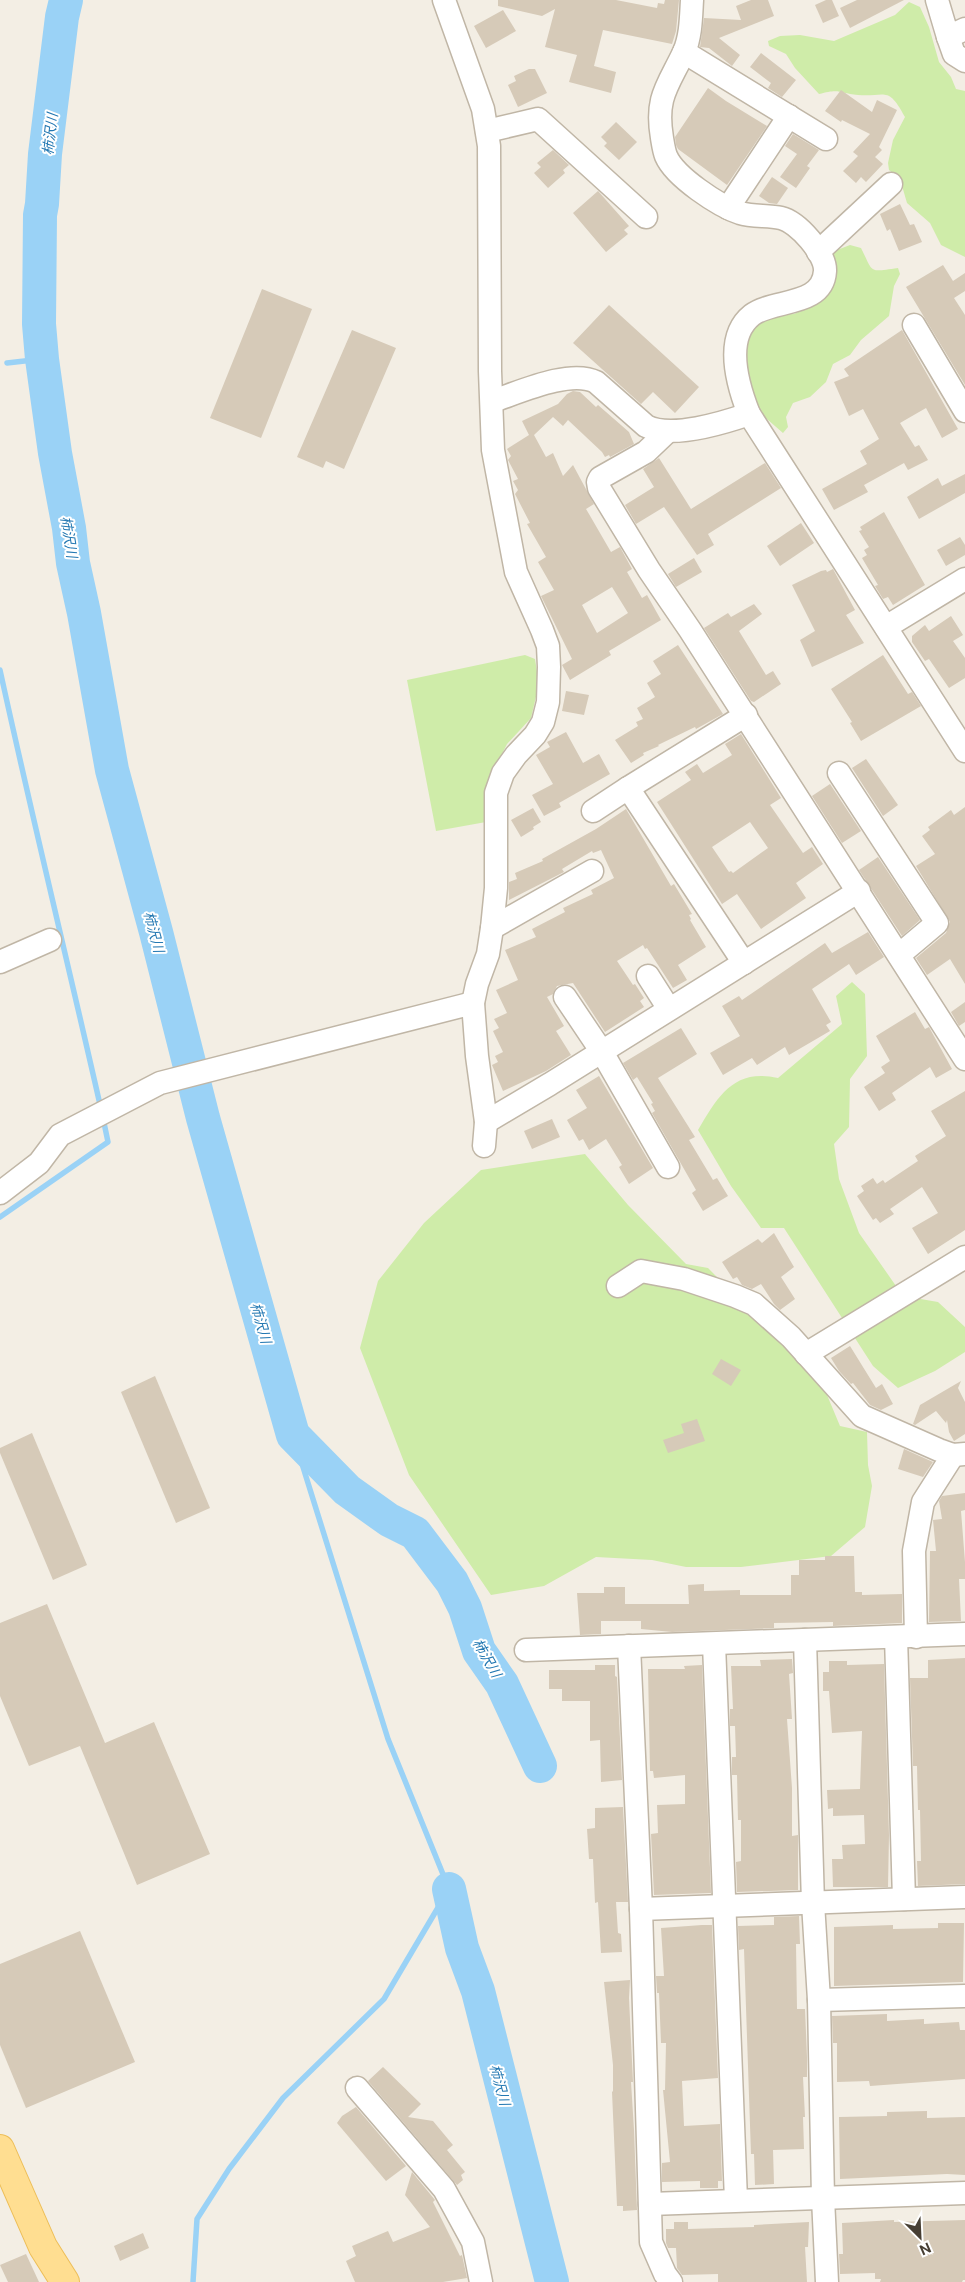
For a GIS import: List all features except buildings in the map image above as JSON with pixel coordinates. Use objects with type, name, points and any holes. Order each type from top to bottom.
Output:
[{"type":"main road","points":[[0,2149],[43,2247],[65,2282]]},
{"type":"street","points":[[444,0],[483,109],[488,131],[490,371],[493,450],[516,572],[545,638],[549,667],[548,702],[543,722],[535,735],[516,755],[503,773],[496,794],[496,881],[492,928],[488,954],[477,984],[473,1003],[477,1056],[486,1122],[484,1146]]},
{"type":"street","points":[[692,0],[689,33],[684,52],[665,89],[660,107],[660,125],[666,156],[675,170],[684,178],[728,208],[742,214],[782,218],[790,221],[807,236],[822,257],[825,270],[822,282],[808,296],[766,307],[751,315],[742,328],[736,348],[736,374],[749,414],[965,751]]},
{"type":"street","points":[[937,0],[957,33],[954,54],[965,61]]},
{"type":"street","points":[[684,52],[826,139]]},
{"type":"street","points":[[728,208],[789,116]]},
{"type":"street","points":[[488,131],[538,119],[646,217]]},
{"type":"street","points":[[818,252],[891,184]]},
{"type":"street","points":[[914,325],[965,411]]},
{"type":"street","points":[[492,401],[572,377],[587,377],[596,382],[646,426],[667,432],[732,420],[749,414]]},
{"type":"street","points":[[667,432],[646,452],[600,478],[598,482],[599,488],[649,570],[746,716],[965,1059]]},
{"type":"street","points":[[886,628],[965,579]]},
{"type":"street","points":[[593,811],[746,716]]},
{"type":"street","points":[[839,774],[936,922],[899,955]]},
{"type":"street","points":[[628,788],[744,963]]},
{"type":"street","points":[[492,928],[592,871]]},
{"type":"street","points":[[486,1122],[602,1052],[859,891]]},
{"type":"street","points":[[0,962],[50,940]]},
{"type":"street","points":[[648,976],[670,1009]]},
{"type":"street","points":[[565,997],[602,1052],[668,1167]]},
{"type":"street","points":[[0,1193],[39,1163],[60,1135],[160,1083],[473,1003]]},
{"type":"street","points":[[806,1354],[965,1257]]},
{"type":"street","points":[[618,1286],[641,1271],[684,1279],[735,1296],[761,1310],[806,1354],[862,1416],[919,1442],[959,1454],[923,1502],[914,1551],[906,1637],[904,1900]]},
{"type":"street","points":[[526,1650],[965,1634]]},
{"type":"street","points":[[805,1640],[813,1903],[819,2000],[823,2198],[827,2282]]},
{"type":"street","points":[[714,1644],[726,1906],[736,2200]]},
{"type":"street","points":[[629,1646],[641,1909],[651,2242],[655,2256],[672,2282]]},
{"type":"street","points":[[641,1909],[965,1897]]},
{"type":"street","points":[[819,2000],[965,1996]]},
{"type":"street","points":[[357,2088],[444,2189],[473,2242],[482,2282]]},
{"type":"street","points":[[650,2204],[965,2193]]},
{"type":"green space","points":[[909,2],[920,7],[929,27],[939,62],[951,77],[956,89],[965,91],[965,257],[941,245],[930,223],[907,203],[900,179],[889,170],[888,163],[893,140],[905,117],[894,100],[881,94],[858,95],[836,91],[819,94],[795,68],[786,54],[769,46],[768,41],[780,36],[800,35],[834,41],[895,15]]},
{"type":"green space","points":[[850,245],[861,248],[873,269],[898,268],[900,274],[894,286],[889,316],[861,340],[850,355],[833,364],[826,382],[810,397],[793,403],[786,417],[788,427],[783,433],[759,412],[742,358],[749,324],[770,315],[794,314],[811,306],[832,252]]},
{"type":"green space","points":[[525,655],[535,659],[539,684],[531,718],[507,744],[486,786],[486,822],[436,831],[407,680]]},
{"type":"green space","points":[[852,982],[865,994],[867,1056],[850,1079],[849,1127],[834,1144],[839,1179],[859,1233],[903,1296],[938,1302],[965,1327],[965,1352],[935,1371],[898,1388],[873,1366],[784,1228],[761,1228],[731,1186],[698,1130],[720,1096],[729,1087],[750,1077],[778,1078],[842,1024],[836,996]]},
{"type":"green space","points":[[585,1154],[628,1205],[686,1264],[708,1268],[822,1383],[840,1426],[867,1432],[868,1465],[872,1486],[865,1527],[831,1556],[741,1567],[686,1567],[652,1560],[596,1557],[544,1586],[491,1595],[409,1475],[360,1348],[378,1281],[424,1223],[481,1170]]},
{"type":"waterway","name":"柿沢川","points":[[66,0],[62,17],[45,154],[40,215],[39,324],[42,359],[73,563],[84,613],[112,770],[156,932],[203,1118],[293,1435],[347,1490],[389,1520],[415,1533],[452,1582],[465,1608],[479,1651],[502,1684],[540,1766]]},
{"type":"waterway","points":[[7,363],[42,359]]},
{"type":"waterway","points":[[0,670],[101,1109]]},
{"type":"waterway","points":[[0,1217],[108,1142],[103,1118]]},
{"type":"waterway","name":"柿沢川","points":[[193,2282],[197,2219],[229,2169],[283,2098],[384,1999],[449,1889],[388,1739],[293,1435]]},
{"type":"waterway","name":"柿沢川","points":[[449,1889],[462,1948],[478,1991],[552,2282]]}]
